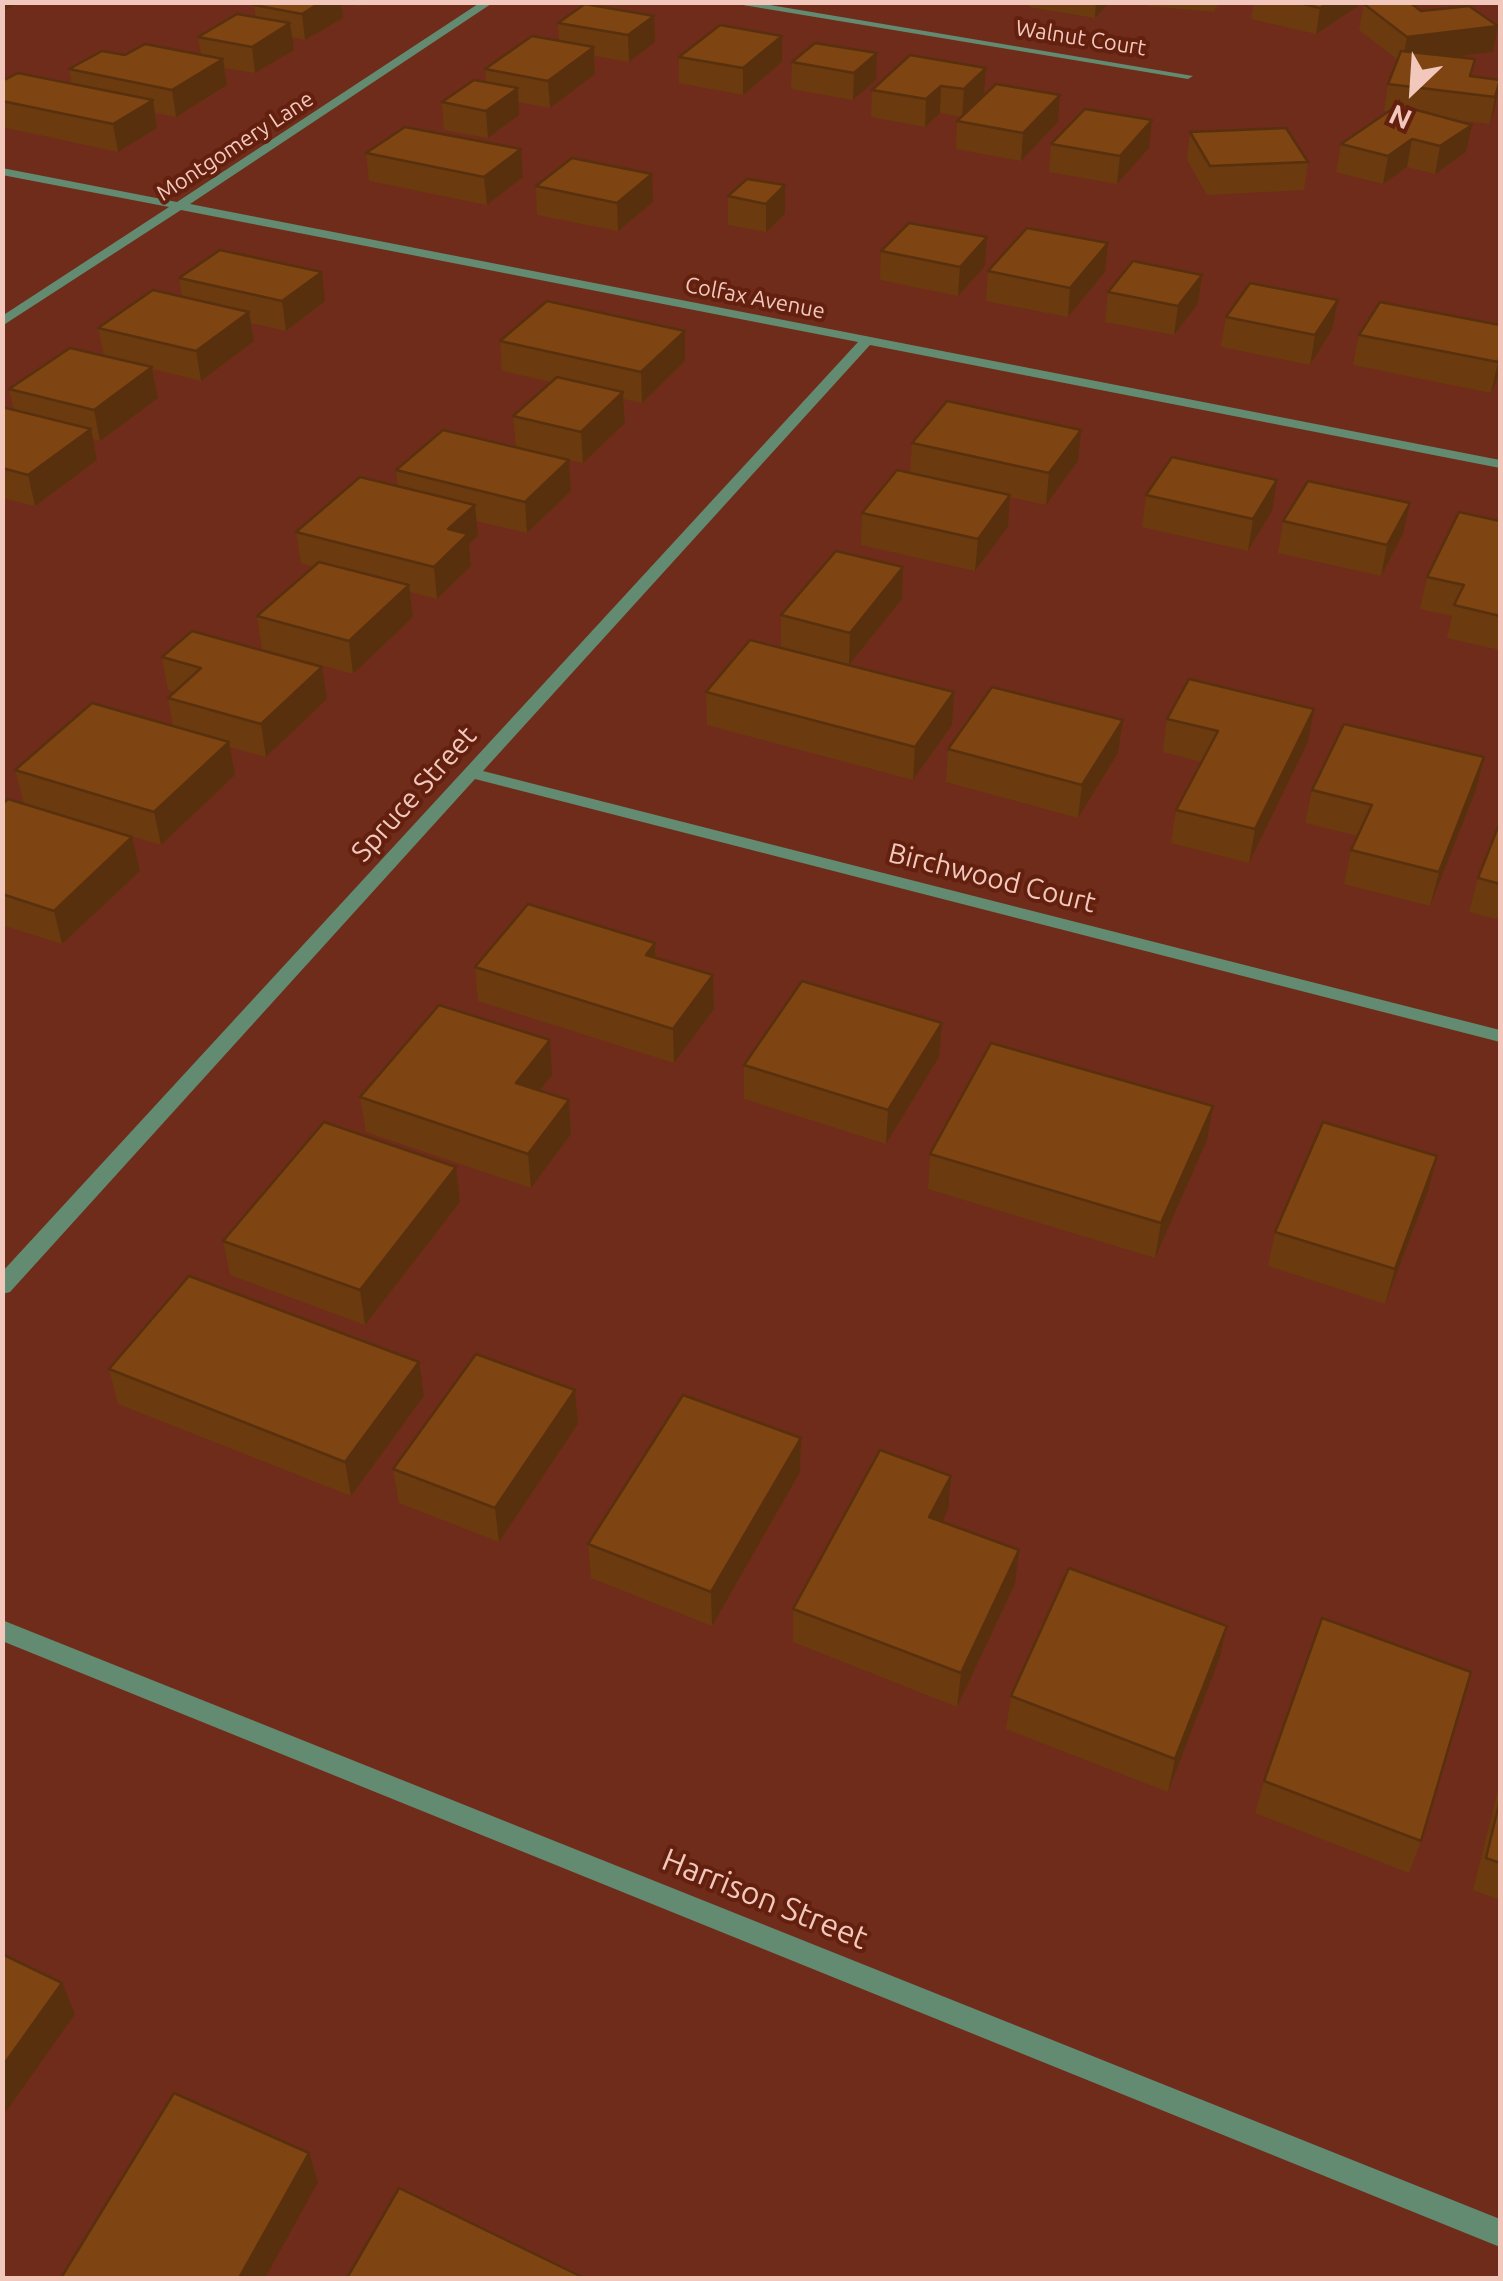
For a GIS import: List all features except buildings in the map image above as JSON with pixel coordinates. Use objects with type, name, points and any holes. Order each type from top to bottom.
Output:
[{"type":"street","name":"Montgomery Lane","points":[[2,322],[489,2]]},
{"type":"street","name":"Walnut Court","points":[[730,2],[1188,76]]},
{"type":"street","name":"Colfax Avenue","points":[[2,171],[1500,464]]},
{"type":"street","name":"Spruce Street","points":[[2,1286],[866,340]]},
{"type":"street","name":"Birchwood Court","points":[[471,773],[1500,1036]]},
{"type":"street","name":"Harrison Street","points":[[2,1630],[1500,2233]]}]
